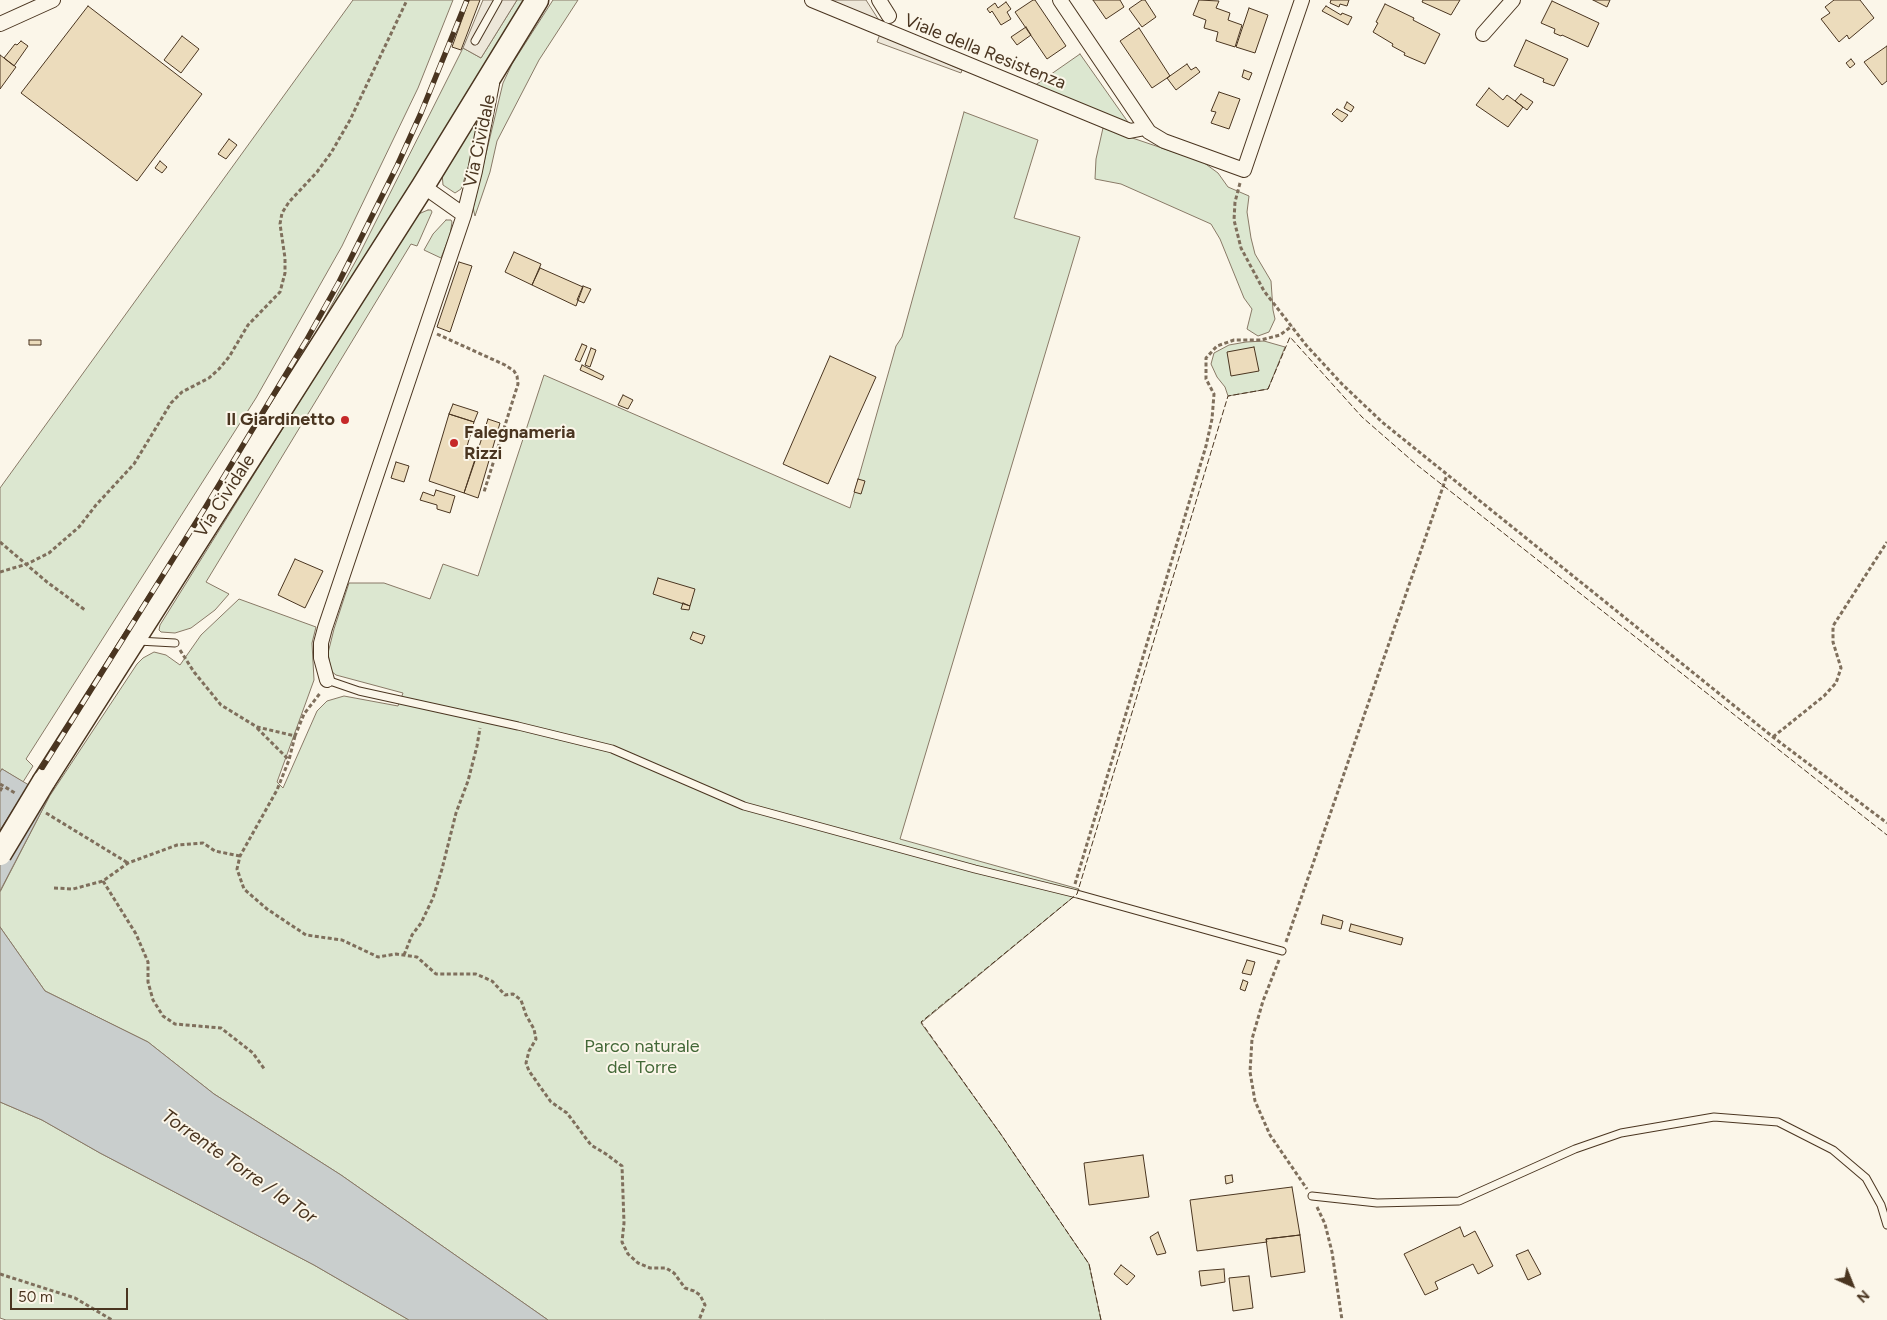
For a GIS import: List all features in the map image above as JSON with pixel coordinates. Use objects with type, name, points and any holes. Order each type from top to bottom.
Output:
[{"type":"main road","name":"Via Cividale","points":[[0,854],[44,781],[423,186],[537,0]]},
{"type":"street","points":[[0,24],[53,0]]},
{"type":"street","name":"Viale della Resistenza","points":[[812,0],[1130,131],[1145,128]]},
{"type":"street","name":"Viale della Resistenza","points":[[879,0],[889,16]]},
{"type":"street","points":[[1060,0],[1145,128],[1158,139],[1244,170],[1302,0]]},
{"type":"street","points":[[1483,34],[1513,0]]},
{"type":"street","name":"Via Cividale","points":[[327,680],[321,658],[325,628],[426,328],[466,216],[495,66]]},
{"type":"street","name":"Via Cividale","points":[[423,186],[466,216]]},
{"type":"lane","points":[[475,41],[498,0]]},
{"type":"lane","points":[[133,641],[176,643]]},
{"type":"lane","points":[[327,680],[359,691],[612,749],[744,806],[975,869],[1072,892],[1282,951]]},
{"type":"lane","points":[[1312,1196],[1378,1203],[1459,1201],[1575,1149],[1621,1133],[1714,1117],[1778,1122],[1833,1150],[1866,1178],[1881,1205],[1887,1225]]},
{"type":"path","points":[[0,572],[27,564],[50,553],[79,527],[96,505],[134,464],[171,403],[182,392],[209,378],[219,369],[248,324],[280,292],[285,273],[285,258],[280,224],[282,213],[289,202],[332,153],[350,120],[407,0]]},
{"type":"path","points":[[1237,190],[1234,220],[1241,248],[1264,291],[1342,384],[1382,422],[1447,475],[1773,737],[1887,824]]},
{"type":"path","points":[[1072,892],[1206,446],[1212,419],[1214,394],[1206,378],[1206,358],[1218,346],[1234,340],[1261,340],[1280,335],[1292,326]]},
{"type":"path","points":[[426,328],[504,365],[517,376],[518,384],[484,492]]},
{"type":"path","points":[[1342,1320],[1325,1224],[1312,1196],[1270,1135],[1255,1101],[1250,1072],[1252,1039],[1263,1001],[1447,475]]},
{"type":"path","points":[[0,542],[47,582],[85,610]]},
{"type":"path","points":[[1773,737],[1824,696],[1836,683],[1841,668],[1832,642],[1833,626],[1887,542]]},
{"type":"path","points":[[176,643],[194,672],[221,705],[257,727],[289,760]]},
{"type":"path","points":[[327,680],[322,692],[304,714],[277,790],[240,856],[237,869],[244,889],[266,909],[306,935],[342,940],[378,957],[396,954],[417,957],[436,974],[476,974],[492,981],[504,995],[513,994],[521,1000],[526,1015],[534,1028],[536,1039],[529,1051],[526,1063],[530,1071],[551,1102],[567,1113],[590,1146],[606,1154],[622,1166],[624,1223],[622,1242],[628,1254],[638,1263],[650,1268],[666,1268],[674,1273],[685,1288],[700,1295],[705,1305],[699,1320]]},
{"type":"path","points":[[404,955],[412,935],[433,898],[477,746],[481,718]]},
{"type":"path","points":[[257,727],[295,736]]},
{"type":"path","points":[[0,791],[2,785],[19,796]]},
{"type":"path","points":[[43,811],[128,863]]},
{"type":"path","points":[[54,888],[73,889],[103,881],[128,863],[177,844],[203,843],[215,851],[240,856]]},
{"type":"path","points":[[103,881],[136,934],[148,962],[148,982],[153,1000],[163,1016],[175,1024],[221,1028],[253,1054],[265,1070]]},
{"type":"path","points":[[0,1274],[75,1298],[112,1320]]},
{"type":"green space","points":[[353,0],[453,0],[418,88],[342,246],[256,398],[26,759],[33,766],[23,782],[2,769],[0,772],[0,488]]},
{"type":"green space","points":[[517,0],[527,0],[276,401],[359,255],[463,48],[481,58]]},
{"type":"green space","points":[[553,0],[578,0],[539,60],[497,141],[490,172],[475,216],[473,208],[503,83],[512,64]]},
{"type":"green space","points":[[1080,54],[1130,125],[1034,86]]},
{"type":"green space","name":"Parco naturale del Torre","points":[[964,112],[1038,140],[1014,218],[1080,237],[900,839],[1079,889],[1077,894],[921,1023],[1000,1133],[1089,1264],[1101,1320],[548,1320],[341,1175],[214,1094],[148,1042],[45,991],[0,927],[0,892],[49,797],[137,664],[154,652],[166,655],[180,665],[201,635],[239,599],[316,627],[312,643],[314,680],[277,782],[283,788],[317,711],[327,701],[344,696],[398,706],[403,693],[336,675],[331,671],[328,653],[349,583],[384,583],[430,599],[443,564],[478,576],[544,375],[850,508],[896,346],[902,337]]},
{"type":"green space","points":[[474,123],[477,127],[472,156],[461,189],[455,193],[443,185],[442,173]]},
{"type":"green space","points":[[1103,128],[1203,162],[1218,173],[1228,187],[1249,196],[1247,212],[1255,254],[1271,281],[1275,319],[1269,332],[1258,336],[1247,329],[1252,309],[1244,298],[1220,239],[1211,224],[1121,184],[1095,179],[1096,159]]},
{"type":"green space","points":[[428,210],[432,212],[417,246],[411,244],[206,582],[229,594],[215,610],[191,628],[175,633],[161,632],[159,630],[160,625],[416,215]]},
{"type":"green space","points":[[446,220],[451,220],[452,222],[450,235],[441,258],[424,250],[433,234]]},
{"type":"green space","points":[[1264,341],[1285,347],[1268,389],[1228,396],[1225,387],[1217,377],[1211,364],[1214,353],[1229,345]]},
{"type":"green space","points":[[0,1102],[42,1120],[100,1153],[314,1265],[409,1320],[6,1320],[0,1318]]},
{"type":"shaded area","points":[[483,0],[517,0],[481,58],[463,48]]},
{"type":"shaded area","points":[[832,0],[866,0],[882,25],[831,1]]},
{"type":"shaded area","points":[[880,34],[962,70],[961,73],[877,42]]},
{"type":"water","points":[[2,769],[49,797],[0,891],[0,772]]},
{"type":"water","name":"Torrente Torre / la Tor","points":[[0,927],[45,991],[148,1042],[214,1094],[341,1175],[548,1320],[409,1320],[314,1265],[100,1153],[42,1120],[0,1102]]},
{"type":"building","points":[[469,0],[480,0],[461,50],[452,47]]},
{"type":"building","points":[[1035,0],[1066,46],[1047,59],[1015,12]]},
{"type":"building","points":[[1093,0],[1120,0],[1124,7],[1106,19]]},
{"type":"building","points":[[1145,0],[1156,17],[1142,27],[1129,9]]},
{"type":"building","points":[[1199,0],[1219,1],[1216,8],[1230,13],[1228,20],[1242,25],[1235,47],[1216,41],[1218,32],[1204,28],[1206,20],[1193,15]]},
{"type":"building","points":[[1331,0],[1349,0],[1347,6],[1340,4],[1339,7],[1330,3]]},
{"type":"building","points":[[1423,0],[1460,0],[1451,15],[1422,2]]},
{"type":"building","points":[[1593,0],[1610,0],[1607,7]]},
{"type":"building","points":[[1834,0],[1860,0],[1874,18],[1849,39],[1847,35],[1839,42],[1821,19],[1830,13],[1825,7]]},
{"type":"building","points":[[1552,1],[1599,23],[1588,47],[1554,33],[1555,29],[1541,23]]},
{"type":"building","points":[[1006,2],[1011,9],[1007,12],[1011,19],[1001,25],[992,11],[990,13],[987,9],[995,3],[998,8]]},
{"type":"building","points":[[1385,4],[1414,18],[1413,20],[1440,34],[1425,64],[1404,55],[1405,53],[1392,46],[1393,44],[1373,32]]},
{"type":"building","points":[[88,6],[202,94],[137,181],[21,93]]},
{"type":"building","points":[[1326,6],[1341,15],[1342,13],[1352,17],[1348,25],[1322,11]]},
{"type":"building","points":[[1249,8],[1268,15],[1255,53],[1236,47]]},
{"type":"building","points":[[1026,27],[1031,35],[1017,45],[1011,37]]},
{"type":"building","points":[[1139,28],[1170,76],[1152,88],[1120,41]]},
{"type":"building","points":[[182,36],[199,49],[181,73],[164,60]]},
{"type":"building","points":[[1526,40],[1568,59],[1554,86],[1543,82],[1544,79],[1514,66]]},
{"type":"building","points":[[21,41],[28,46],[14,66],[4,58],[15,44],[17,45]]},
{"type":"building","points":[[1887,46],[1887,81],[1882,85],[1864,62]]},
{"type":"building","points":[[0,55],[16,67],[0,89]]},
{"type":"building","points":[[1851,59],[1855,64],[1850,68],[1846,63]]},
{"type":"building","points":[[1187,64],[1191,70],[1196,67],[1200,72],[1176,90],[1167,78]]},
{"type":"building","points":[[1244,70],[1252,73],[1249,80],[1242,77]]},
{"type":"building","points":[[1489,88],[1503,100],[1507,95],[1523,107],[1508,127],[1476,105]]},
{"type":"building","points":[[1219,92],[1240,99],[1229,129],[1211,123],[1216,112],[1211,111]]},
{"type":"building","points":[[1521,94],[1533,102],[1527,110],[1515,101]]},
{"type":"building","points":[[1347,102],[1354,107],[1351,112],[1344,108]]},
{"type":"building","points":[[1337,109],[1348,115],[1342,122],[1332,114]]},
{"type":"building","points":[[229,139],[237,145],[226,159],[218,154]]},
{"type":"building","points":[[160,161],[167,167],[162,173],[155,168]]},
{"type":"building","points":[[514,252],[541,264],[532,285],[505,272]]},
{"type":"building","points":[[459,262],[472,266],[450,332],[437,327]]},
{"type":"building","points":[[540,268],[583,287],[576,306],[532,285]]},
{"type":"building","points":[[583,286],[591,289],[584,303],[577,300]]},
{"type":"building","points":[[29,340],[41,340],[41,345],[29,345]]},
{"type":"building","points":[[582,344],[587,346],[580,362],[575,360]]},
{"type":"building","points":[[1254,347],[1259,371],[1231,376],[1227,352]]},
{"type":"building","points":[[591,348],[596,350],[590,367],[585,365]]},
{"type":"building","points":[[830,356],[876,377],[828,484],[783,464]]},
{"type":"building","points":[[582,365],[604,376],[602,380],[580,370]]},
{"type":"building","points":[[623,395],[633,400],[628,409],[618,405]]},
{"type":"building","points":[[453,404],[478,412],[474,422],[449,414]]},
{"type":"building","name":"Falegnameria Rizzi","points":[[449,414],[474,422],[464,457],[475,461],[464,493],[429,481]]},
{"type":"building","points":[[488,419],[500,423],[478,498],[464,493]]},
{"type":"building","points":[[396,462],[409,466],[404,482],[391,478]]},
{"type":"building","points":[[858,479],[865,481],[861,494],[854,492]]},
{"type":"building","points":[[436,490],[455,496],[450,513],[437,509],[437,505],[420,500],[423,492],[434,496]]},
{"type":"building","points":[[295,559],[323,571],[305,608],[278,595]]},
{"type":"building","points":[[658,578],[695,589],[690,606],[653,594]]},
{"type":"building","points":[[683,603],[690,606],[689,610],[681,609]]},
{"type":"building","points":[[693,632],[705,636],[702,644],[690,639]]},
{"type":"building","points":[[1323,915],[1343,921],[1341,929],[1321,924]]},
{"type":"building","points":[[1351,924],[1403,938],[1401,945],[1349,931]]},
{"type":"building","points":[[1247,960],[1255,962],[1251,975],[1242,973]]},
{"type":"building","points":[[1243,980],[1248,982],[1245,991],[1240,989]]},
{"type":"building","points":[[1143,1155],[1149,1197],[1089,1205],[1084,1163]]},
{"type":"building","points":[[1232,1175],[1233,1182],[1226,1184],[1225,1176]]},
{"type":"building","points":[[1292,1187],[1300,1235],[1266,1239],[1267,1242],[1197,1251],[1190,1200]]},
{"type":"building","points":[[1460,1227],[1464,1237],[1475,1231],[1493,1266],[1478,1274],[1473,1264],[1435,1282],[1438,1289],[1425,1295],[1404,1254]]},
{"type":"building","points":[[1158,1232],[1166,1253],[1157,1255],[1150,1237]]},
{"type":"building","points":[[1300,1235],[1305,1272],[1271,1277],[1266,1239]]},
{"type":"building","points":[[1528,1250],[1541,1274],[1528,1280],[1516,1255]]},
{"type":"building","points":[[1121,1265],[1135,1276],[1127,1285],[1114,1274]]},
{"type":"building","points":[[1224,1269],[1225,1282],[1201,1286],[1199,1271]]},
{"type":"building","points":[[1249,1276],[1253,1308],[1233,1311],[1229,1278]]},
{"type":"railway","points":[[0,835],[205,508],[306,341],[339,282],[397,166],[421,113],[467,0]]},
{"type":"fence","points":[[1101,1320],[1089,1264],[1000,1133],[921,1022],[1077,894],[1228,396],[1268,389],[1290,337],[1362,417],[1417,465],[1887,835]]},
{"type":"place","name":"Il Giardinetto","points":[[345,420]]},
{"type":"place","name":"Falegnameria Rizzi","points":[[454,443]]}]
